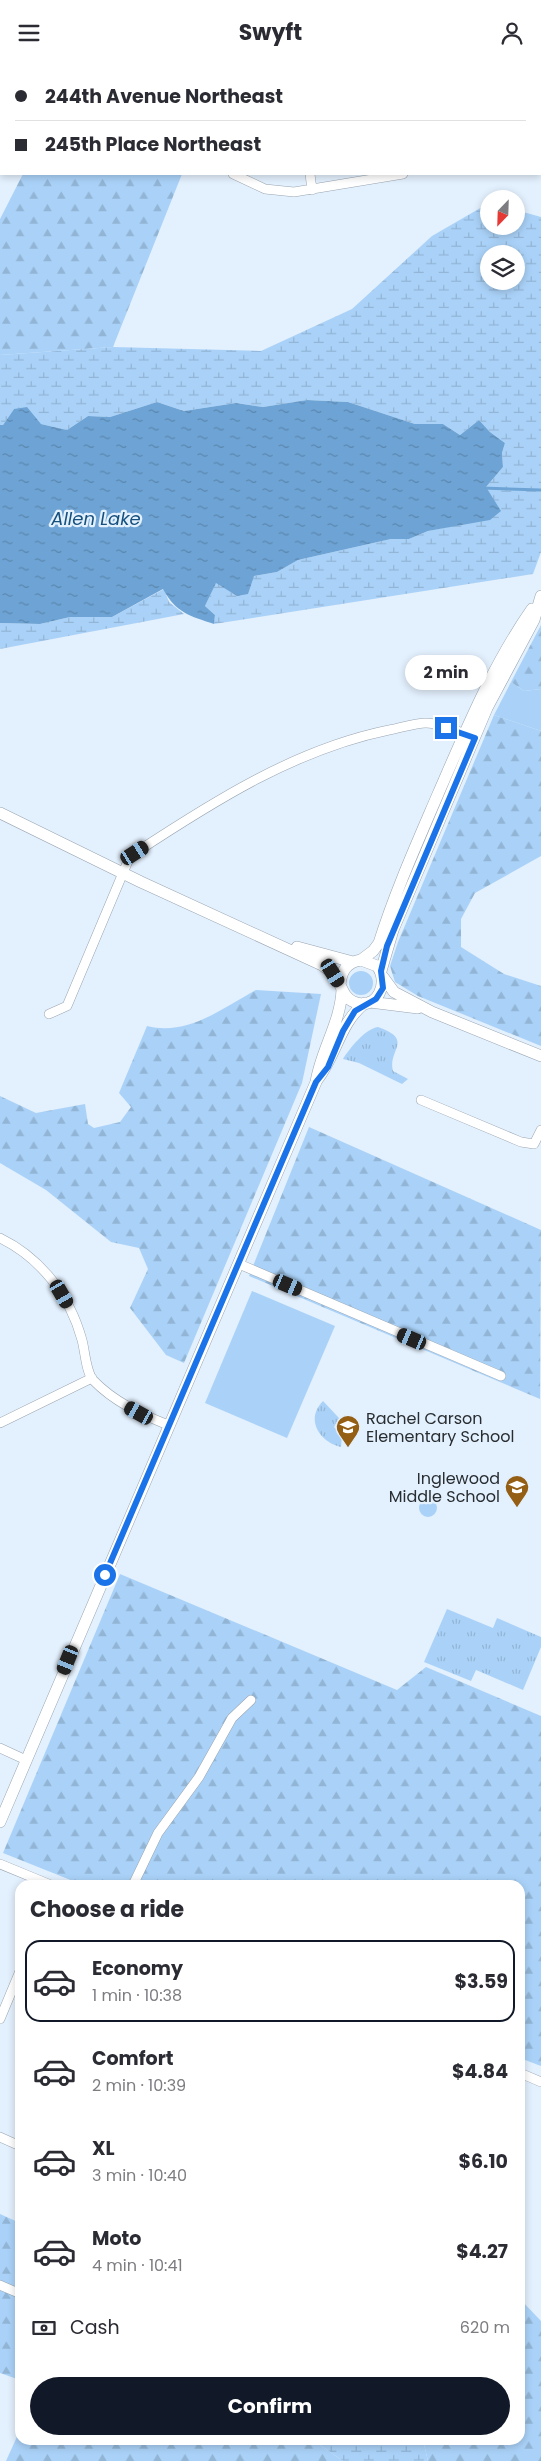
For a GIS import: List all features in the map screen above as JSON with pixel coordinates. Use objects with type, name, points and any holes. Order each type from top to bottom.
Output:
[{"type":"street","points":[[236,175],[276,191],[312,190],[397,175]]},
{"type":"street","points":[[310,175],[312,190]]},
{"type":"street","points":[[316,1082],[328,1067],[343,1031],[355,1011],[380,994],[384,982],[382,973],[393,930],[469,736],[490,677],[541,596]]},
{"type":"street","points":[[0,1822],[316,1082],[319,1062],[336,1021],[343,971],[373,951],[379,943],[417,843],[469,736],[534,620],[541,596]]},
{"type":"street","points":[[490,677],[501,681]]},
{"type":"street","points":[[49,1014],[67,1006],[128,861],[135,853],[192,816],[281,766],[326,748],[376,733],[427,723],[469,736]]},
{"type":"street","points":[[0,813],[123,873],[322,965],[333,973],[348,999],[432,1012]]},
{"type":"street","points":[[271,941],[284,942],[324,955],[373,963],[394,992],[432,1012],[541,1056]]},
{"type":"street","points":[[421,1100],[521,1142],[534,1145],[541,1130]]},
{"type":"street","points":[[0,1238],[31,1258],[62,1294],[74,1313],[92,1378],[123,1405],[168,1425]]},
{"type":"street","points":[[239,1264],[501,1376]]},
{"type":"street","points":[[1,1422],[92,1378]]},
{"type":"street","points":[[135,1880],[158,1833],[199,1777],[232,1718],[251,1700]]},
{"type":"street","points":[[0,1748],[26,1760]]},
{"type":"street","points":[[0,1864],[39,1880]]},
{"type":"street","points":[[0,2019],[15,1983]]},
{"type":"street","points":[[525,2075],[541,2082]]},
{"type":"street","points":[[0,2137],[15,2143]]},
{"type":"street","points":[[0,2285],[15,2291]]},
{"type":"green space","points":[[22,175],[182,175],[113,347],[0,355],[0,219]]},
{"type":"green space","points":[[480,208],[480,235],[525,235],[525,213],[541,217],[541,552],[533,574],[214,624],[215,615],[205,606],[216,582],[237,596],[254,576],[277,572],[298,560],[391,539],[409,539],[428,531],[468,523],[486,487],[503,467],[502,453],[505,443],[490,432],[479,420],[460,435],[443,424],[415,424],[348,402],[307,400],[263,407],[236,403],[184,411],[157,402],[110,417],[88,416],[67,430],[41,424],[14,409],[3,425],[0,425],[0,355],[113,347],[261,351],[352,309],[432,236]]},
{"type":"green space","points":[[164,589],[169,602],[184,614],[0,649],[0,623],[40,624],[70,617],[112,617]]},
{"type":"green space","points":[[541,625],[541,689],[524,691],[511,682]]},
{"type":"green space","points":[[511,682],[524,691],[541,689],[541,731],[494,715]]},
{"type":"green space","points":[[494,715],[541,731],[541,856],[475,893],[461,919],[461,947],[504,974],[541,986],[541,1046],[418,996],[395,982],[390,966],[398,942]]},
{"type":"green space","points":[[361,971],[370,974],[373,983],[370,992],[361,995],[352,992],[349,983],[352,974]]},
{"type":"green space","points":[[256,990],[321,994],[302,1083],[184,1363],[166,1355],[130,1308],[148,1269],[139,1248],[111,1242],[46,1190],[0,1163],[0,1096],[36,1113],[85,1104],[88,1124],[94,1128],[120,1122],[131,1107],[119,1093],[147,1026],[162,1028],[190,1024],[204,1019]]},
{"type":"green space","points":[[378,1027],[395,1036],[397,1046],[393,1057],[393,1071],[408,1079],[402,1084],[359,1063],[343,1059],[363,1035]]},
{"type":"green space","points":[[309,1127],[541,1230],[540,1399],[249,1276]]},
{"type":"green space","points":[[252,1291],[335,1326],[287,1438],[205,1403]]},
{"type":"green space","points":[[323,1401],[339,1418],[334,1427],[342,1435],[341,1447],[326,1440],[317,1429],[315,1415]]},
{"type":"green space","points":[[428,1499],[436,1504],[437,1508],[432,1516],[428,1517],[420,1512],[419,1508],[424,1500]]},
{"type":"green space","points":[[120,1574],[397,1690],[426,1667],[541,1716],[541,2066],[525,2060],[525,1880],[70,1880],[3,1853]]},
{"type":"green space","points":[[447,1609],[493,1628],[497,1618],[541,1637],[541,1647],[523,1690],[476,1670],[471,1681],[424,1662]]},
{"type":"green space","points":[[0,2214],[15,2221],[15,2378],[0,2373]]},
{"type":"green space","points":[[525,2304],[541,2321],[541,2461],[428,2461],[424,2445],[525,2445]]},
{"type":"green space","points":[[15,2441],[15,2445],[320,2445],[343,2461],[6,2461]]},
{"type":"green space","points":[[320,2445],[424,2445],[428,2461],[343,2461]]},
{"type":"water","name":"Allen Lake","points":[[307,400],[348,402],[415,424],[443,424],[460,435],[479,420],[490,432],[505,443],[502,453],[503,467],[486,487],[501,511],[490,520],[428,531],[409,539],[391,539],[298,560],[277,572],[254,576],[248,594],[237,596],[216,583],[205,606],[215,615],[214,624],[184,613],[173,603],[163,589],[112,617],[70,617],[40,624],[0,623],[0,425],[3,425],[14,409],[27,407],[41,424],[67,430],[88,416],[110,417],[157,402],[184,411],[236,403],[263,407]]},
{"type":"waterway","points":[[482,488],[541,490]]},
{"type":"place","name":"Rachel Carson Elementary School","points":[[348,1448]]},
{"type":"place","name":"Inglewood Middle School","points":[[517,1508]]},
{"type":"route","points":[[105,1575],[316,1082],[328,1067],[343,1031],[355,1011],[365,1003],[376,999],[383,988],[384,982],[381,971],[387,946],[475,738],[446,728]]}]
